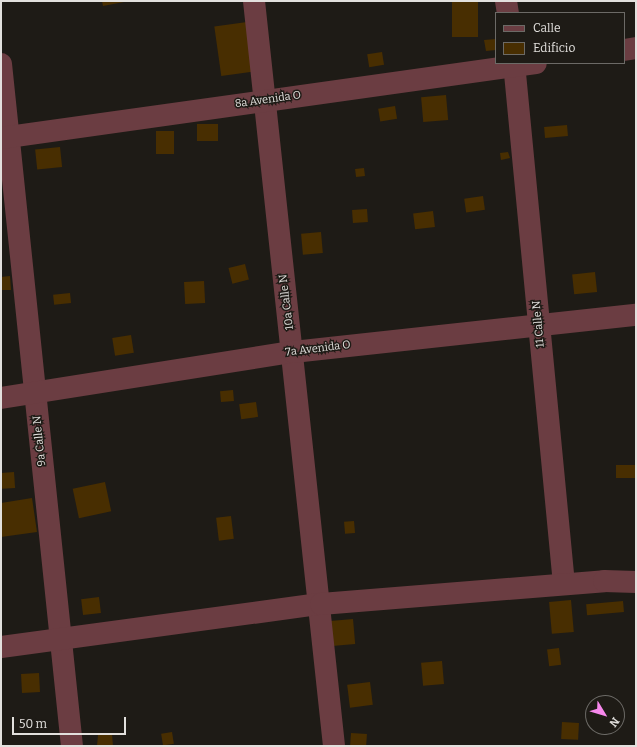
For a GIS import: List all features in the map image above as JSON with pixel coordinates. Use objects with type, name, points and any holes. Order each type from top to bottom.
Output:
[{"type":"street","name":"10a Calle N","points":[[254,1],[262,101],[321,604],[334,746]]},
{"type":"street","points":[[506,1],[508,12]]},
{"type":"street","points":[[625,50],[636,48]]},
{"type":"street","name":"9a Calle N","points":[[1,64],[5,137],[35,393],[72,746]]},
{"type":"street","name":"8a Avenida O","points":[[5,137],[525,64]]},
{"type":"street","name":"11 Calle N","points":[[514,65],[564,584]]},
{"type":"street","name":"7a Avenida O","points":[[1,398],[292,352],[539,324],[636,315]]},
{"type":"street","points":[[1,647],[321,604],[564,584],[636,582]]},
{"type":"building","points":[[102,1],[124,1],[124,2],[103,6]]},
{"type":"building","points":[[452,1],[478,1],[478,37],[452,37]]},
{"type":"building","points":[[247,22],[254,72],[221,76],[214,27]]},
{"type":"building","points":[[495,39],[495,50],[486,51],[484,40]]},
{"type":"building","points":[[382,52],[384,65],[369,67],[367,54]]},
{"type":"building","points":[[446,95],[448,120],[423,122],[421,97]]},
{"type":"building","points":[[395,106],[397,119],[380,121],[378,109]]},
{"type":"building","points":[[197,124],[218,124],[218,141],[197,141]]},
{"type":"building","points":[[567,125],[568,136],[545,138],[544,127]]},
{"type":"building","points":[[156,131],[174,131],[174,154],[156,154]]},
{"type":"building","points":[[60,147],[62,167],[37,170],[35,150]]},
{"type":"building","points":[[508,152],[510,158],[501,160],[500,153]]},
{"type":"building","points":[[364,168],[365,176],[356,177],[355,169]]},
{"type":"building","points":[[483,196],[485,210],[466,213],[464,199]]},
{"type":"building","points":[[367,209],[368,222],[353,223],[352,210]]},
{"type":"building","points":[[433,211],[435,227],[415,229],[413,213]]},
{"type":"building","points":[[321,232],[323,253],[303,255],[301,234]]},
{"type":"building","points":[[245,264],[249,280],[232,284],[229,268]]},
{"type":"building","points":[[595,272],[597,292],[574,294],[572,274]]},
{"type":"building","points":[[10,276],[11,290],[1,290],[1,277]]},
{"type":"building","points":[[204,281],[205,303],[185,304],[184,282]]},
{"type":"building","points":[[70,293],[71,303],[54,305],[53,295]]},
{"type":"building","points":[[131,335],[134,353],[115,356],[112,338]]},
{"type":"building","points":[[233,390],[234,401],[221,402],[220,391]]},
{"type":"building","points":[[256,402],[258,417],[241,419],[239,404]]},
{"type":"building","points":[[616,465],[636,465],[636,478],[616,478]]},
{"type":"building","points":[[14,472],[15,488],[2,489],[1,473]]},
{"type":"building","points":[[105,482],[111,511],[79,518],[73,489]]},
{"type":"building","points":[[32,498],[37,532],[1,537],[1,503]]},
{"type":"building","points":[[231,516],[234,539],[219,541],[216,518]]},
{"type":"building","points":[[354,521],[355,533],[345,534],[344,522]]},
{"type":"building","points":[[99,597],[101,613],[83,615],[81,599]]},
{"type":"building","points":[[571,600],[574,632],[552,634],[549,602]]},
{"type":"building","points":[[623,601],[624,612],[587,615],[586,604]]},
{"type":"building","points":[[353,619],[355,644],[332,646],[330,621]]},
{"type":"building","points":[[559,648],[561,665],[549,666],[547,649]]},
{"type":"building","points":[[442,661],[444,684],[423,686],[421,663]]},
{"type":"building","points":[[39,673],[40,692],[22,693],[21,674]]},
{"type":"building","points":[[370,682],[373,705],[350,708],[347,685]]},
{"type":"building","points":[[562,722],[579,723],[578,740],[561,739]]},
{"type":"building","points":[[172,732],[174,744],[163,746],[161,734]]},
{"type":"building","points":[[351,733],[367,734],[366,746],[350,746]]},
{"type":"building","points":[[112,734],[113,746],[97,746],[98,735]]}]
